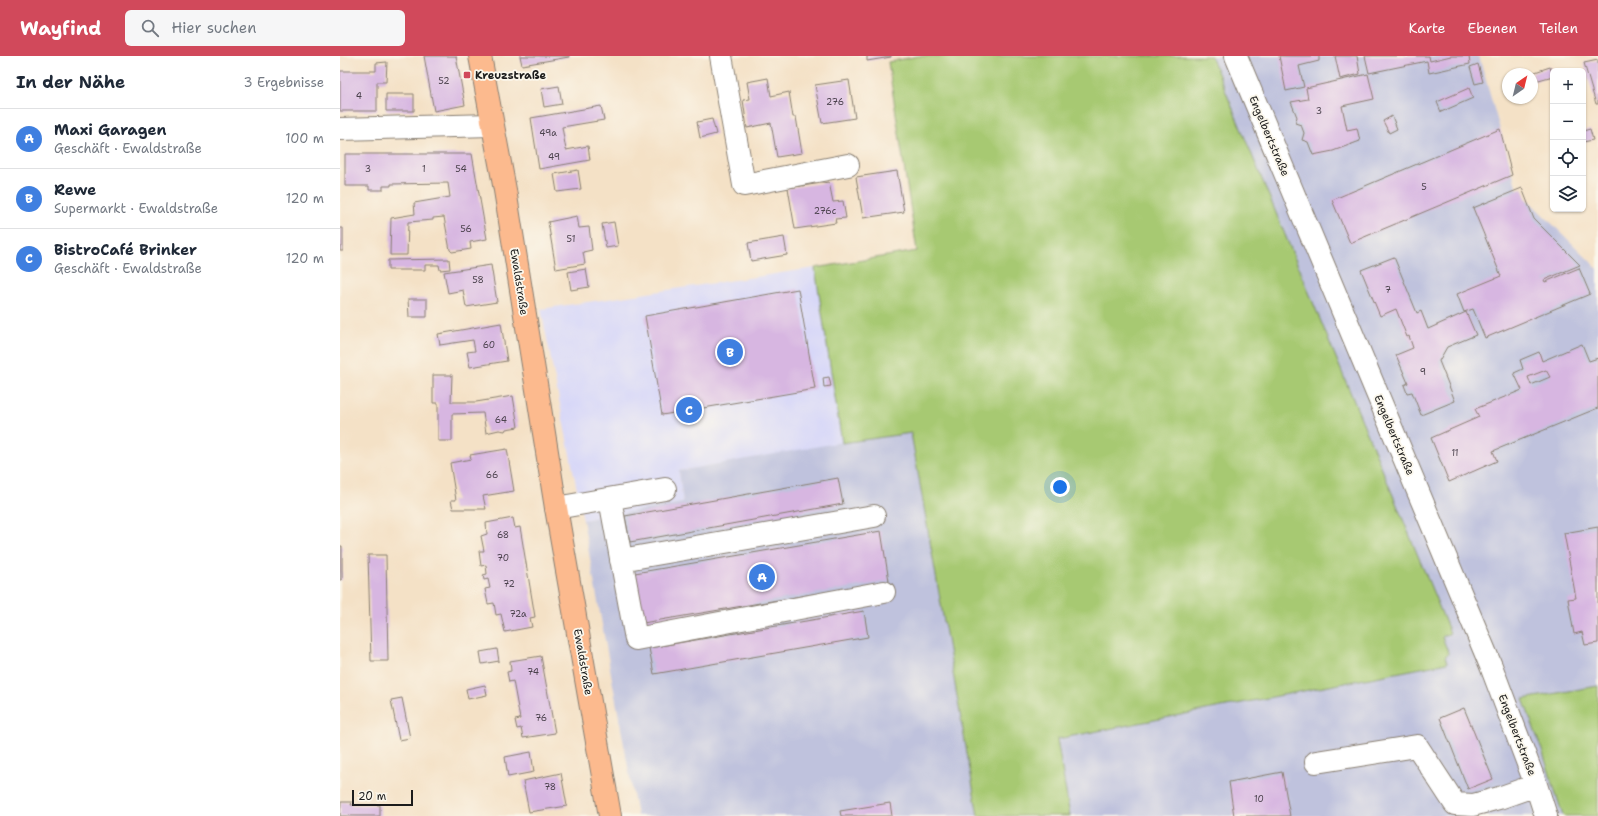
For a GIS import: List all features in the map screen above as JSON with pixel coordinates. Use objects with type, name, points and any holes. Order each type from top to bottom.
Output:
[{"type":"main road","name":"Ewaldstraße","points":[[480,56],[505,190],[556,508],[610,816]]},
{"type":"street","points":[[721,56],[744,185],[848,165]]},
{"type":"street","name":"Engelbertstraße","points":[[1236,56],[1491,666],[1536,785],[1546,816]]},
{"type":"street","points":[[340,129],[492,125]]},
{"type":"street","points":[[556,508],[665,489]]},
{"type":"street","points":[[610,499],[636,638],[884,592]]},
{"type":"street","points":[[621,560],[874,516]]},
{"type":"street","points":[[1316,762],[1417,746],[1455,804],[1473,805],[1536,785]]},
{"type":"shaded area","points":[[918,56],[1479,56],[1517,189],[1522,188],[1526,198],[1598,269],[1598,816],[637,816],[583,520],[683,503],[679,471],[842,442],[815,268],[917,251],[888,62]]},
{"type":"shaded area","points":[[815,268],[842,443],[679,471],[683,503],[583,520],[541,309]]},
{"type":"green space","points":[[918,56],[1211,56],[1450,633],[1442,637],[1449,654],[1445,656],[1447,663],[1057,739],[1070,816],[978,816],[911,433],[842,443],[815,268],[917,251],[888,62]]},
{"type":"green space","points":[[1598,686],[1598,816],[1563,816],[1543,753],[1523,699]]},
{"type":"building","points":[[424,56],[456,56],[465,105],[434,111]]},
{"type":"building","points":[[520,56],[569,56],[569,57],[522,65]]},
{"type":"building","points":[[867,56],[891,56],[891,57],[867,61]]},
{"type":"building","points":[[1279,56],[1319,56],[1319,61],[1299,66],[1304,87],[1286,91]]},
{"type":"building","points":[[1335,56],[1357,56],[1360,74],[1340,79]]},
{"type":"building","points":[[1365,56],[1429,56],[1430,61],[1451,56],[1469,56],[1470,64],[1429,73],[1427,61],[1369,73]]},
{"type":"building","points":[[1598,60],[1598,104],[1596,104],[1584,63]]},
{"type":"building","points":[[387,62],[386,82],[377,82],[377,111],[340,111],[340,71],[376,71],[376,63]]},
{"type":"building","points":[[1478,64],[1483,82],[1475,84],[1470,67]]},
{"type":"building","points":[[1550,67],[1550,77],[1538,80],[1538,71]]},
{"type":"building","points":[[1368,74],[1374,99],[1342,106],[1347,130],[1357,128],[1360,141],[1333,151],[1313,155],[1308,142],[1302,140],[1304,133],[1301,125],[1295,123],[1297,117],[1291,102],[1308,99],[1306,88]]},
{"type":"building","points":[[768,78],[771,96],[789,92],[793,117],[796,117],[802,153],[777,157],[771,123],[747,128],[743,100],[750,99],[747,82]]},
{"type":"building","points":[[849,80],[855,118],[822,123],[815,85]]},
{"type":"building","points":[[559,86],[562,104],[544,107],[541,89]]},
{"type":"building","points":[[1469,88],[1473,98],[1441,112],[1437,102]]},
{"type":"building","points":[[386,94],[414,94],[414,111],[386,111]]},
{"type":"building","points":[[601,106],[604,120],[562,127],[566,150],[588,146],[590,160],[539,169],[531,118]]},
{"type":"building","points":[[1392,116],[1397,129],[1389,133],[1383,121]]},
{"type":"building","points":[[712,119],[716,134],[700,138],[697,122]]},
{"type":"building","points":[[1500,129],[1512,175],[1350,243],[1332,200]]},
{"type":"building","points":[[1590,129],[1593,140],[1586,141],[1586,130]]},
{"type":"building","points":[[345,154],[472,154],[487,239],[470,242],[471,249],[452,252],[450,250],[444,217],[433,218],[433,220],[408,222],[407,255],[390,255],[391,218],[415,214],[414,203],[450,197],[448,183],[391,184],[391,186],[383,186],[383,190],[369,190],[369,186],[345,186]]},
{"type":"building","points":[[578,170],[581,189],[557,192],[554,174]]},
{"type":"building","points":[[897,171],[904,212],[863,218],[856,177]]},
{"type":"building","points":[[829,182],[833,202],[843,201],[846,218],[835,219],[836,223],[795,229],[788,188]]},
{"type":"building","points":[[1522,188],[1534,219],[1580,265],[1544,280],[1545,282],[1579,268],[1590,294],[1485,338],[1473,309],[1464,312],[1457,294],[1501,276],[1473,208]]},
{"type":"building","points":[[577,216],[579,228],[589,227],[592,250],[583,252],[585,264],[556,269],[548,222]]},
{"type":"building","points":[[614,222],[618,246],[606,248],[602,224]]},
{"type":"building","points":[[340,228],[343,228],[343,251],[340,251]]},
{"type":"building","points":[[784,237],[787,255],[751,261],[748,243]]},
{"type":"building","points":[[1394,257],[1417,313],[1421,311],[1428,329],[1466,312],[1476,335],[1447,347],[1439,361],[1455,401],[1421,415],[1412,392],[1407,393],[1404,385],[1408,383],[1396,355],[1413,348],[1409,336],[1407,337],[1396,309],[1380,316],[1361,270]]},
{"type":"building","points":[[449,259],[450,269],[440,270],[439,265],[425,265],[425,270],[388,270],[388,260]]},
{"type":"building","points":[[491,265],[497,302],[466,307],[463,290],[448,293],[444,272]]},
{"type":"building","points":[[586,269],[589,287],[571,290],[568,272]]},
{"type":"building","points":[[798,289],[815,389],[662,415],[645,316]]},
{"type":"building","points":[[408,299],[427,299],[427,317],[409,317]]},
{"type":"building","points":[[501,323],[507,361],[470,367],[467,352],[475,351],[473,340],[440,345],[438,334]]},
{"type":"building","points":[[1582,344],[1589,361],[1598,358],[1598,408],[1493,451],[1497,461],[1449,482],[1431,438],[1479,417],[1475,409],[1522,390],[1514,373],[1523,369],[1520,360],[1539,352],[1542,361]],"holes":[[[1546,370],[1550,377],[1531,385],[1528,377]]]},
{"type":"building","points":[[433,375],[452,375],[451,402],[476,402],[513,396],[518,427],[506,429],[505,431],[499,430],[486,433],[483,413],[452,414],[452,441],[438,441],[438,403],[433,403]]},
{"type":"building","points":[[829,377],[831,386],[824,387],[823,378]]},
{"type":"building","points":[[507,449],[514,491],[483,496],[486,509],[453,509],[451,500],[456,500],[450,463],[471,459],[470,455]]},
{"type":"building","points":[[838,478],[843,504],[630,542],[625,516]]},
{"type":"building","points":[[513,518],[515,528],[520,527],[535,617],[530,618],[532,627],[505,632],[501,614],[496,615],[494,603],[488,604],[485,589],[490,588],[488,579],[484,580],[483,575],[487,574],[486,565],[481,566],[479,551],[484,551],[481,536],[487,534],[486,523]]},
{"type":"building","points":[[1598,527],[1598,643],[1585,645],[1582,632],[1574,634],[1568,599],[1576,598],[1564,533]]},
{"type":"building","points":[[881,531],[889,581],[643,623],[635,573]]},
{"type":"building","points":[[340,546],[342,546],[342,580],[340,580]]},
{"type":"building","points":[[368,555],[386,555],[388,661],[371,661]]},
{"type":"building","points":[[864,611],[868,637],[654,674],[649,648]]},
{"type":"building","points":[[497,649],[499,661],[482,664],[480,652]]},
{"type":"building","points":[[541,656],[555,733],[523,738],[521,728],[517,729],[515,720],[520,719],[513,681],[509,682],[507,672],[511,671],[510,661]]},
{"type":"building","points":[[485,685],[487,695],[468,699],[466,689]]},
{"type":"building","points":[[402,698],[410,738],[399,740],[391,700]]},
{"type":"building","points":[[1464,708],[1493,779],[1468,789],[1440,718]]},
{"type":"building","points":[[531,752],[534,772],[508,777],[505,757]]},
{"type":"building","points":[[1282,772],[1290,816],[1234,816],[1229,782]]},
{"type":"building","points":[[561,773],[567,806],[529,812],[523,781]]},
{"type":"building","points":[[341,802],[352,802],[351,805],[380,805],[380,816],[340,816]]},
{"type":"building","points":[[890,803],[892,816],[841,816],[840,811]]},
{"type":"place","name":"Kreuzstraße","points":[[467,75]]},
{"type":"place","name":"Rewe","points":[[730,352]]},
{"type":"place","name":"BistroCafé Brinker","points":[[689,410]]},
{"type":"place","name":"Maxi Garagen","points":[[762,577]]}]
